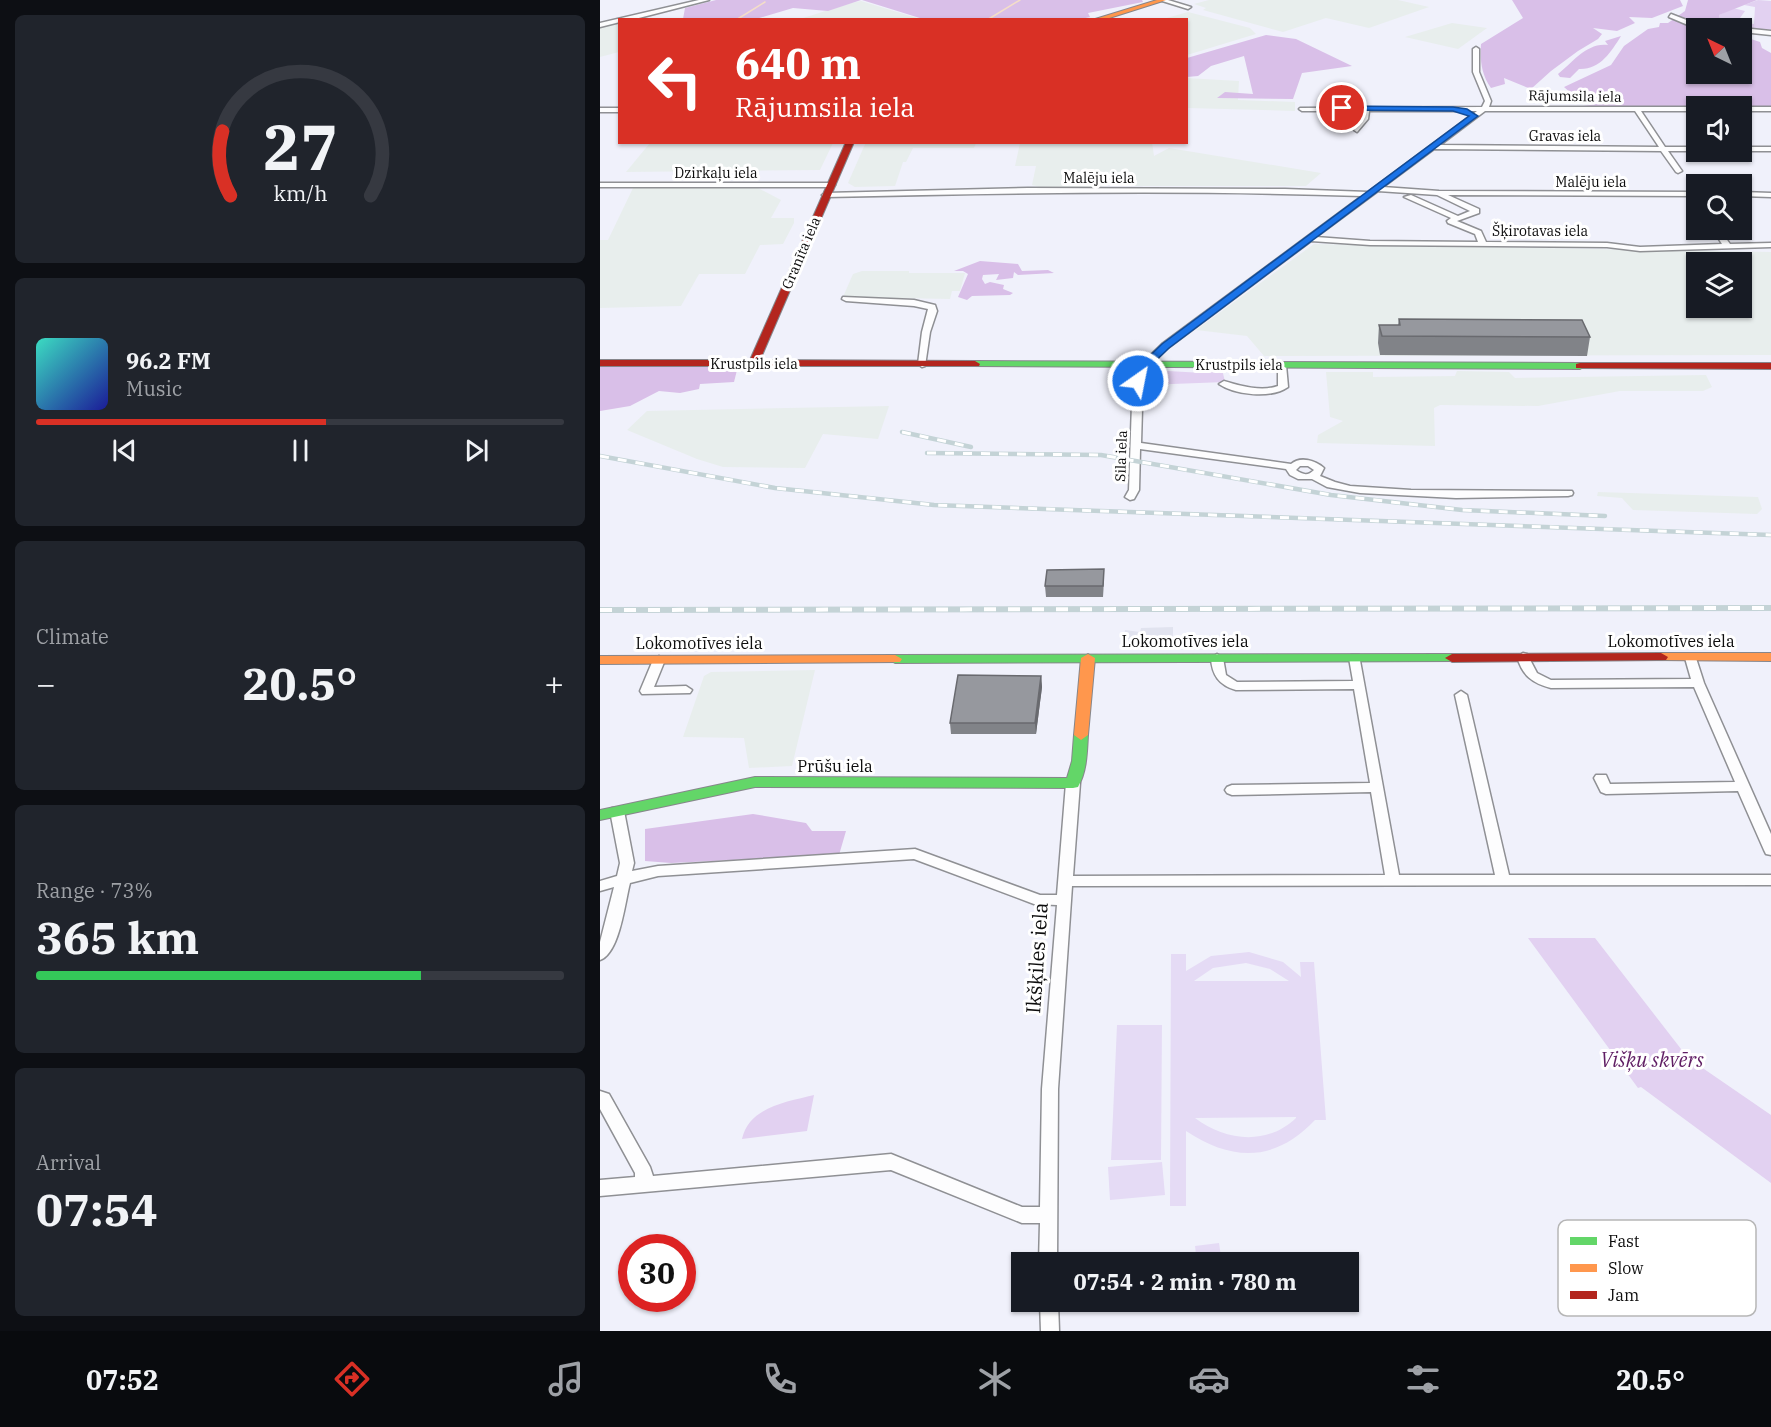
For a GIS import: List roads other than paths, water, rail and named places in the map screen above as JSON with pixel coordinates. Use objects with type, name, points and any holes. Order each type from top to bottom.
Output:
[{"type":"street","points":[[630,18],[706,0]]},
{"type":"street","points":[[1102,18],[1162,0],[1188,7]]},
{"type":"street","points":[[1671,16],[1686,22]]},
{"type":"street","points":[[600,25],[618,21]]},
{"type":"street","points":[[1752,31],[1771,33]]},
{"type":"street","points":[[1145,364],[1165,346],[1485,108],[1488,101],[1476,72],[1476,49]]},
{"type":"street","points":[[1357,130],[1365,119],[1366,108]]},
{"type":"street","name":"Rājumsila iela","points":[[1302,109],[1686,109]]},
{"type":"street","name":"Rājumsila iela","points":[[1453,109],[1474,116]]},
{"type":"street","points":[[1637,109],[1678,171]]},
{"type":"street","points":[[1752,109],[1771,109]]},
{"type":"street","points":[[600,110],[618,110]]},
{"type":"street","points":[[600,120],[608,110]]},
{"type":"street","name":"Granīta iela","points":[[753,364],[849,144]]},
{"type":"street","name":"Gravas iela","points":[[1433,147],[1686,148]]},
{"type":"street","points":[[1752,149],[1771,149]]},
{"type":"street","name":"Dzirkaļu iela","points":[[600,185],[829,190]]},
{"type":"street","name":"Malēju iela","points":[[829,190],[1686,195]]},
{"type":"street","points":[[1439,193],[1476,211],[1451,222],[1478,233],[1484,245]]},
{"type":"street","points":[[1752,194],[1771,195]]},
{"type":"street","points":[[1408,197],[1456,218]]},
{"type":"street","name":"Šķirotavas iela","points":[[1310,239],[1347,243],[1580,244],[1640,249],[1771,244]]},
{"type":"street","points":[[1723,240],[1727,246]]},
{"type":"street","points":[[846,299],[915,303],[932,307],[922,364]]},
{"type":"street","name":"Krustpils iela","points":[[600,363],[1771,366]]},
{"type":"street","name":"Sila iela","points":[[1130,497],[1134,490],[1138,375],[1145,364]]},
{"type":"street","points":[[1224,384],[1246,389],[1278,390],[1283,387],[1282,365]]},
{"type":"street","points":[[1135,445],[1292,467],[1295,475],[1313,476],[1326,484],[1345,488],[1422,495],[1568,493]]},
{"type":"street","points":[[1523,657],[1532,676],[1538,681],[1551,684],[1698,683]]},
{"type":"street","name":"Lokomotīves iela","points":[[600,660],[1771,657]]},
{"type":"street","name":"Ikšķiles iela","points":[[1048,1252],[1050,1089],[1073,783],[1079,761],[1088,658]]},
{"type":"street","points":[[1216,658],[1217,669],[1222,678],[1228,684],[1236,687],[1359,685]]},
{"type":"street","points":[[1354,658],[1393,880]]},
{"type":"street","points":[[1691,658],[1698,683],[1771,850]]},
{"type":"street","points":[[659,660],[646,691],[686,690]]},
{"type":"street","points":[[1458,698],[1503,880]]},
{"type":"street","points":[[1601,778],[1606,789],[1742,786]]},
{"type":"street","name":"Prūšu iela","points":[[600,815],[754,782],[1073,783]]},
{"type":"street","points":[[1232,790],[1377,787]]},
{"type":"street","points":[[600,954],[609,941],[627,863],[617,811]]},
{"type":"street","points":[[600,885],[658,871],[915,854],[930,857],[1039,900],[1064,900]]},
{"type":"street","points":[[1066,881],[1771,880]]},
{"type":"street","points":[[600,1098],[603,1099],[644,1173],[644,1182]]},
{"type":"street","points":[[600,1188],[644,1182],[891,1162],[1022,1215],[1048,1215]]},
{"type":"street","points":[[1049,1312],[1050,1331]]},
{"type":"waterway","points":[[990,18],[1020,0]]},
{"type":"waterway","points":[[739,18],[765,2]]},
{"type":"railway","points":[[902,432],[971,447]]},
{"type":"railway","points":[[927,453],[1101,455],[1331,495],[1462,510],[1605,516]]},
{"type":"railway","points":[[600,456],[775,488],[934,505],[1771,535]]},
{"type":"railway","points":[[600,610],[1771,608]]},
{"type":"park label","name":"Višķu skvērs","points":[[1652,1060]]}]
